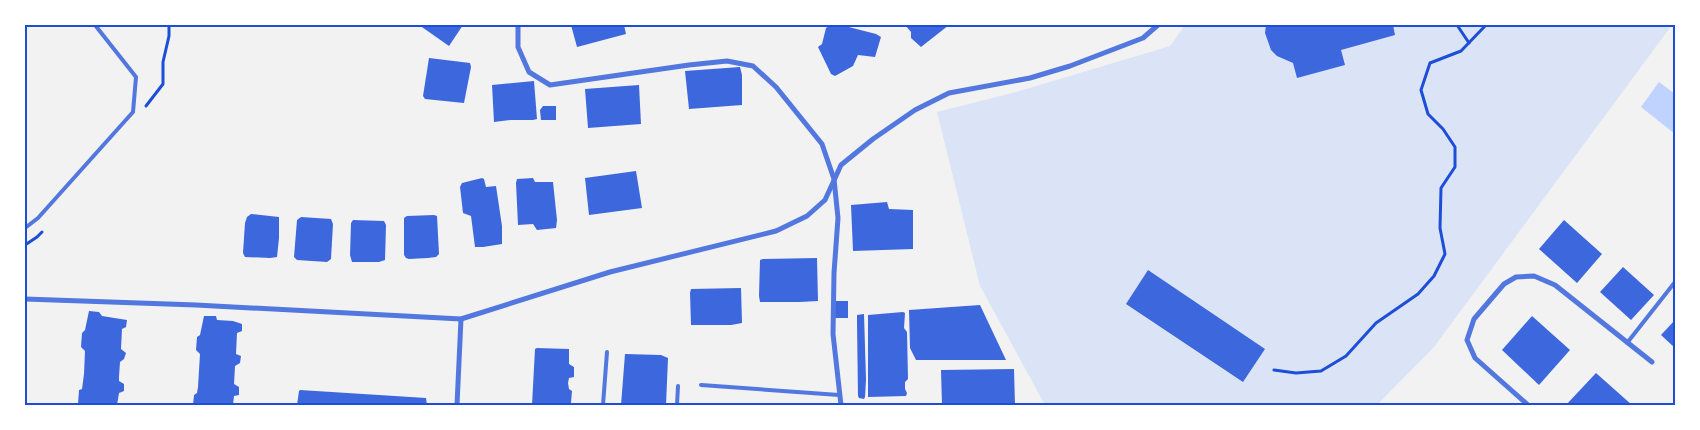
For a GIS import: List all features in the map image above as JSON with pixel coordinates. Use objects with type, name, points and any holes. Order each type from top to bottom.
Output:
[{"type":"street","points":[[518,25],[518,47],[529,72],[550,84],[727,61],[753,66],[776,87],[822,144],[834,180],[838,218],[834,273],[833,334],[840,405]]},
{"type":"street","points":[[25,299],[196,304],[461,320],[610,272],[776,231],[807,216],[825,200],[841,164],[873,138],[915,110],[949,93],[1030,78],[1070,66],[1142,38],[1158,25]]},
{"type":"street","points":[[1528,405],[1475,358],[1467,340],[1474,319],[1504,284],[1516,277],[1534,276],[1555,285],[1652,362]]},
{"type":"street","points":[[457,405],[461,320]]},
{"type":"lane","points":[[25,228],[38,218],[133,112],[136,77],[95,25]]},
{"type":"lane","points":[[1627,343],[1675,282]]},
{"type":"lane","points":[[604,405],[608,352]]},
{"type":"lane","points":[[701,385],[839,395]]},
{"type":"lane","points":[[677,405],[678,386]]},
{"type":"path","points":[[1457,25],[1469,43]]},
{"type":"path","points":[[1274,370],[1296,373],[1321,371],[1330,366],[1346,356],[1376,323],[1418,294],[1434,276],[1445,254],[1440,228],[1441,188],[1455,167],[1456,147],[1443,129],[1428,114],[1421,90],[1430,63],[1461,51],[1486,25]]},
{"type":"shaded area","points":[[1185,25],[1672,25],[1434,347],[1377,405],[1045,405],[980,286],[937,112],[1016,92],[1170,46]]},
{"type":"water","points":[[1659,82],[1675,94],[1675,134],[1641,107]]},
{"type":"building","points":[[419,25],[463,25],[449,46]]},
{"type":"building","points":[[571,25],[624,25],[626,34],[577,47]]},
{"type":"building","points":[[831,25],[841,25],[881,37],[875,57],[858,55],[853,66],[835,76],[831,74],[818,47],[822,44],[826,28]]},
{"type":"building","points":[[905,25],[949,25],[921,47],[911,38],[911,32]]},
{"type":"building","points":[[1266,25],[1393,25],[1395,35],[1341,50],[1345,65],[1297,78],[1293,63],[1277,56],[1271,50],[1265,33]]},
{"type":"building","points":[[429,58],[470,63],[471,67],[464,103],[425,99],[423,96]]},
{"type":"building","points":[[740,67],[742,75],[742,105],[689,109],[685,71]]},
{"type":"building","points":[[534,81],[537,119],[494,122],[492,85]]},
{"type":"building","points":[[639,85],[641,124],[588,128],[585,89]]},
{"type":"building","points":[[543,106],[556,106],[556,120],[541,120],[540,110]]},
{"type":"building","points":[[636,171],[642,208],[589,215],[585,178]]},
{"type":"building","points":[[482,178],[486,187],[496,186],[502,226],[502,244],[475,247],[471,216],[463,213],[460,187],[462,183]]},
{"type":"building","points":[[533,178],[535,182],[553,182],[557,220],[556,228],[537,230],[533,224],[518,225],[517,179]]},
{"type":"building","points":[[887,202],[889,209],[913,210],[913,249],[853,251],[851,205]]},
{"type":"building","points":[[251,214],[279,217],[277,257],[245,257],[243,253],[245,223],[247,217]]},
{"type":"building","points":[[407,216],[437,216],[439,254],[436,257],[428,258],[406,258],[404,255],[404,218]]},
{"type":"building","points":[[301,217],[331,219],[333,224],[331,259],[327,262],[297,260],[294,257],[297,220]]},
{"type":"building","points":[[353,220],[384,221],[386,225],[385,260],[379,262],[352,262],[350,255],[351,223]]},
{"type":"building","points":[[1564,220],[1602,254],[1577,283],[1539,249]]},
{"type":"building","points":[[817,258],[818,301],[760,302],[760,260]]},
{"type":"building","points":[[1623,267],[1654,295],[1631,320],[1600,292]]},
{"type":"building","points":[[1148,270],[1265,349],[1243,382],[1126,304]]},
{"type":"building","points":[[741,288],[742,323],[731,325],[691,325],[691,289]]},
{"type":"building","points":[[836,301],[848,301],[848,318],[835,318]]},
{"type":"building","points":[[980,305],[1006,360],[916,360],[910,348],[909,310]]},
{"type":"building","points":[[89,311],[99,312],[102,316],[127,320],[126,327],[122,329],[121,349],[126,353],[124,359],[120,362],[119,377],[119,381],[124,384],[124,391],[119,393],[117,405],[78,404],[79,390],[82,389],[84,374],[85,351],[81,347],[82,333],[85,330]]},
{"type":"building","points":[[905,313],[904,328],[907,332],[908,379],[905,382],[906,396],[868,397],[868,315]]},
{"type":"building","points":[[864,314],[866,380],[864,399],[858,396],[857,315]]},
{"type":"building","points":[[204,316],[216,316],[217,320],[233,321],[242,324],[242,331],[237,333],[236,354],[241,356],[240,363],[235,366],[234,384],[239,387],[239,395],[234,396],[233,405],[193,405],[194,395],[197,393],[198,387],[200,354],[196,350],[197,337],[200,335]]},
{"type":"building","points":[[1532,316],[1570,350],[1539,385],[1502,350]]},
{"type":"building","points":[[1675,320],[1675,348],[1661,335]]},
{"type":"building","points":[[535,349],[569,349],[569,364],[574,367],[574,377],[569,378],[568,383],[569,389],[572,391],[571,403],[567,405],[532,405]]},
{"type":"building","points":[[625,354],[661,355],[668,358],[666,405],[621,405]]},
{"type":"building","points":[[1014,369],[1015,405],[942,405],[941,370]]},
{"type":"building","points":[[1596,373],[1632,405],[1566,405]]},
{"type":"building","points":[[300,390],[426,398],[427,405],[297,405]]}]
